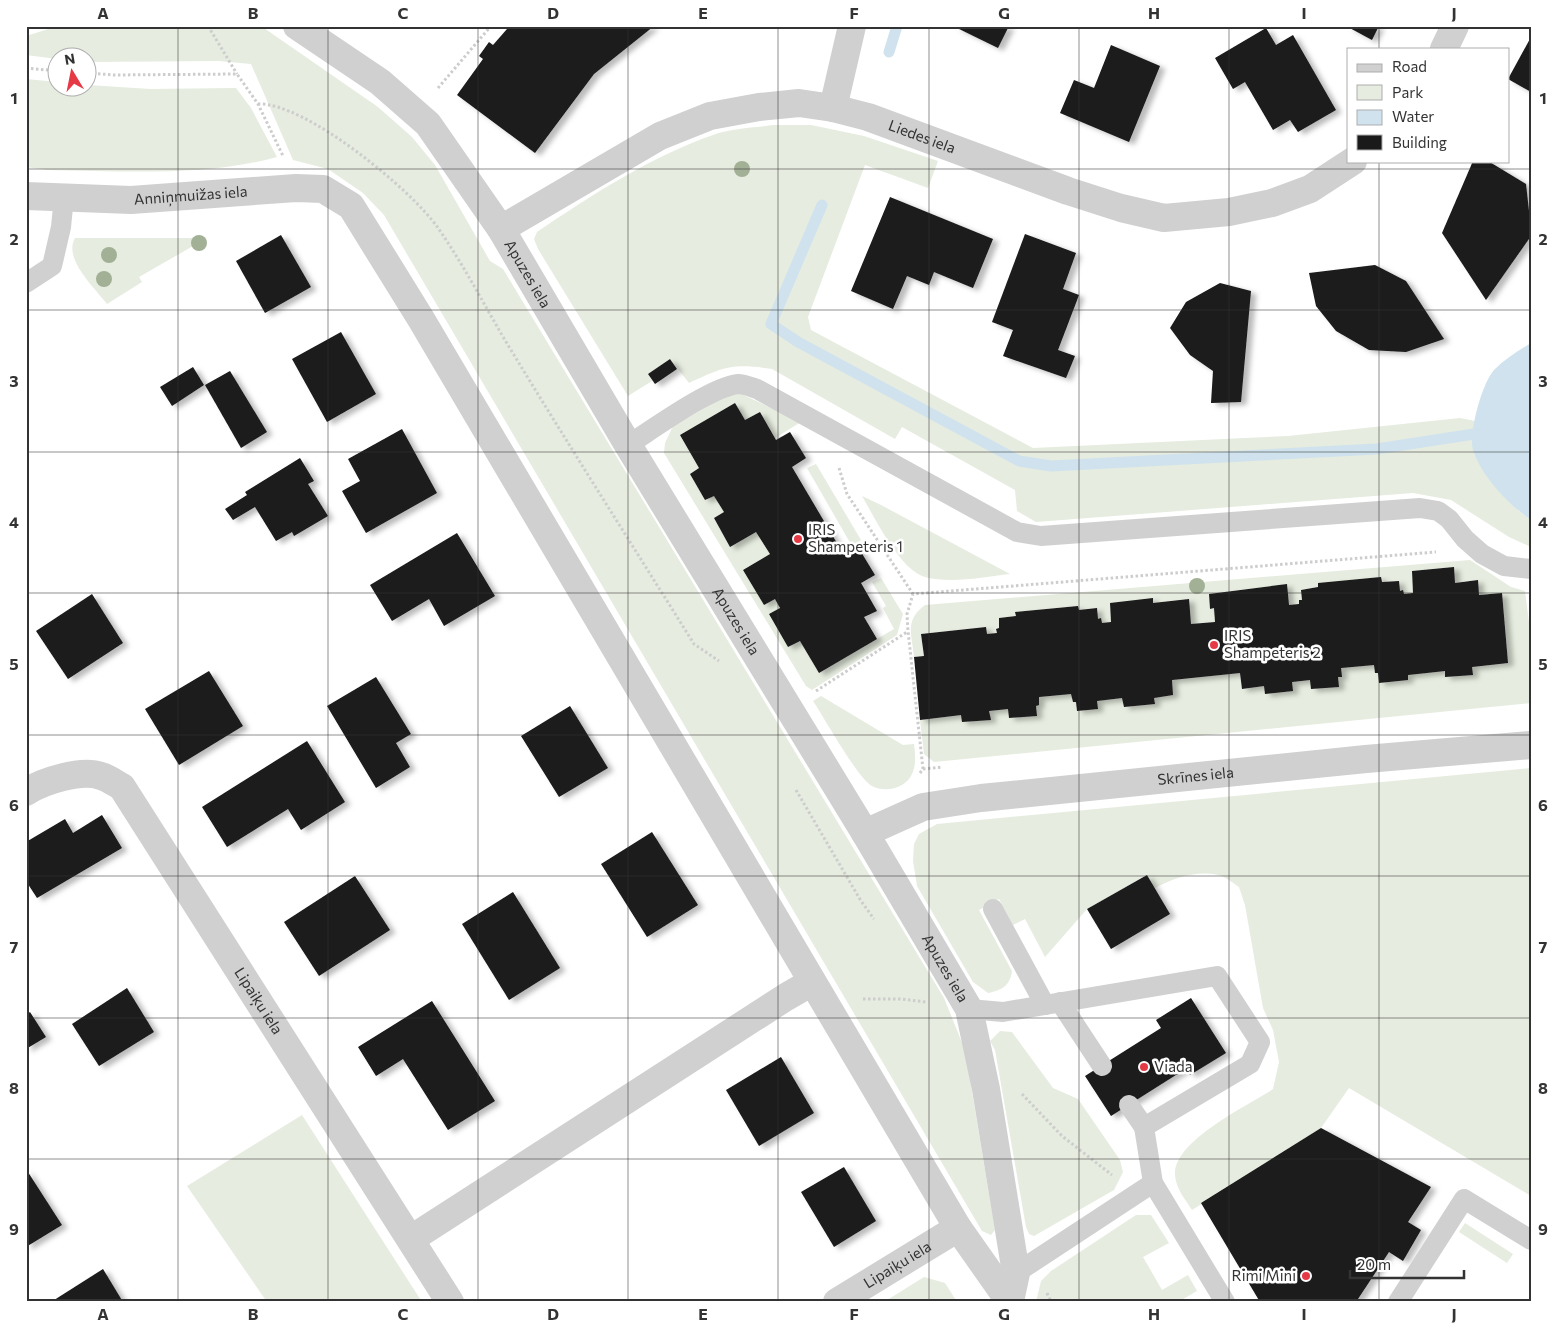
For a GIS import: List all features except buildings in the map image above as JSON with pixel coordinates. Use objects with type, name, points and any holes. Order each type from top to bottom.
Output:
[{"type":"street","points":[[832,108],[852,26]]},
{"type":"street","points":[[1444,48],[1455,26]]},
{"type":"street","name":"Apuzes iela","points":[[310,29],[380,82],[428,124],[501,229],[628,445],[865,833],[969,1009],[1023,1268],[1010,1301]]},
{"type":"street","name":"Liedes iela","points":[[501,229],[660,136],[710,116],[759,107],[799,103],[832,108],[868,117],[1068,191],[1121,208],[1164,218],[1230,212],[1272,203],[1310,189],[1351,162]]},
{"type":"street","name":"Anniņmuižas iela","points":[[26,196],[131,200],[296,188],[323,189],[351,206]]},
{"type":"street","name":"Apuzes iela","points":[[351,206],[421,319],[958,1228],[1010,1301]]},
{"type":"street","name":"Skrīnes iela","points":[[865,833],[922,807],[980,798],[1366,759],[1531,745]]},
{"type":"street","name":"Lipaiķu iela","points":[[26,792],[35,786],[68,776],[100,775],[122,787],[450,1302]]},
{"type":"street","points":[[411,1239],[812,982]]},
{"type":"street","name":"Lipaiķu iela","points":[[837,1302],[958,1228]]},
{"type":"lane","points":[[26,283],[52,266],[61,227],[64,197]]},
{"type":"lane","points":[[628,445],[726,386],[741,384],[757,389],[1017,532],[1040,536],[1420,508],[1438,511],[1476,548],[1504,566],[1531,569]]},
{"type":"lane","points":[[993,909],[1052,1003],[1102,1066]]},
{"type":"lane","points":[[969,1009],[1003,1012],[1217,976],[1260,1042],[1250,1064],[1144,1127]]},
{"type":"lane","points":[[1128,1105],[1144,1127],[1153,1183],[1225,1302]]},
{"type":"lane","points":[[1023,1268],[1153,1183]]},
{"type":"lane","points":[[1398,1302],[1464,1199],[1531,1240]]},
{"type":"path","points":[[208,26],[258,104],[296,188]]},
{"type":"path","points":[[416,114],[491,26]]},
{"type":"path","points":[[26,68],[48,70]]},
{"type":"path","points":[[98,74],[237,74]]},
{"type":"path","points":[[258,104],[268,104],[301,118],[357,150],[382,170],[437,227],[513,355],[694,644],[720,662]]},
{"type":"path","points":[[827,428],[847,494],[913,594]]},
{"type":"path","points":[[913,594],[1476,548]]},
{"type":"path","points":[[913,594],[907,614],[923,769],[916,778]]},
{"type":"path","points":[[815,692],[908,631]]},
{"type":"path","points":[[923,769],[952,766]]},
{"type":"path","points":[[792,784],[860,901],[877,923]]},
{"type":"path","points":[[812,982],[848,1002],[870,998],[927,1002],[969,1009]]},
{"type":"path","points":[[923,994],[931,1010]]},
{"type":"path","points":[[982,1068],[1017,1089],[1062,1136],[1120,1181],[1132,1197]]},
{"type":"path","points":[[1023,1268],[1051,1302]]},
{"type":"green space","points":[[58,26],[261,26],[378,107],[412,137],[435,165],[490,261],[503,269],[944,998],[965,1050],[995,1230],[991,1235],[982,1231],[384,215],[363,193],[328,169],[293,160],[251,64],[219,61],[98,62],[98,48],[48,48],[48,58],[26,55],[26,36]]},
{"type":"green space","points":[[26,79],[48,81],[48,98],[98,98],[98,86],[150,89],[236,88],[251,108],[277,157],[221,168],[192,170],[134,172],[48,170],[26,167]]},
{"type":"green space","points":[[773,125],[811,125],[864,136],[938,161],[928,188],[865,165],[808,317],[811,330],[1033,448],[1288,436],[1460,418],[1475,421],[1473,449],[1519,511],[1531,520],[1531,547],[1509,537],[1451,500],[1413,493],[1036,522],[1017,511],[1015,490],[902,427],[895,439],[772,369],[747,366],[729,368],[711,373],[689,383],[670,359],[648,374],[652,381],[628,396],[538,249],[534,239],[537,232],[600,191],[667,154],[720,133]]},
{"type":"green space","points":[[75,238],[207,238],[139,277],[142,282],[107,304],[88,282],[77,264],[72,246]]},
{"type":"green space","points":[[735,391],[801,422],[775,438],[760,412],[745,420],[735,404],[680,435],[699,468],[690,474],[705,500],[714,496],[724,512],[714,518],[730,546],[756,532],[770,554],[743,570],[764,605],[775,599],[780,608],[770,614],[800,641],[819,673],[894,629],[883,608],[886,606],[872,582],[881,578],[903,614],[897,635],[812,690],[806,686],[664,453],[665,443],[673,426]]},
{"type":"green space","points":[[816,464],[861,540],[852,546],[807,468]]},
{"type":"green space","points":[[862,496],[1010,574],[946,580],[925,577],[906,564],[898,554]]},
{"type":"green space","points":[[1470,560],[1511,587],[1525,591],[1531,638],[1531,703],[934,762],[924,754],[920,720],[961,715],[963,722],[990,720],[989,711],[1008,709],[1009,718],[1037,716],[1036,706],[1039,705],[1039,697],[1071,694],[1073,702],[1076,702],[1077,711],[1098,709],[1097,701],[1122,698],[1124,707],[1155,704],[1154,698],[1173,695],[1172,680],[1240,673],[1242,689],[1264,686],[1265,693],[1293,691],[1292,682],[1310,680],[1312,689],[1339,687],[1338,677],[1341,668],[1374,665],[1375,673],[1378,673],[1380,683],[1408,680],[1408,675],[1444,671],[1446,677],[1473,675],[1472,667],[1508,663],[1502,593],[1479,595],[1477,580],[1455,583],[1454,567],[1412,571],[1413,593],[1404,594],[1403,590],[1400,591],[1399,581],[1318,583],[1318,587],[1301,590],[1302,600],[1299,600],[1299,604],[1289,605],[1287,584],[1209,594],[1210,609],[1214,608],[1215,622],[1191,624],[1188,599],[1153,603],[1110,603],[1111,622],[1102,623],[1101,619],[1098,619],[1097,608],[1079,610],[1078,606],[1016,612],[1016,616],[999,618],[999,628],[996,629],[997,633],[987,634],[986,627],[921,634],[924,656],[914,657],[911,635],[912,622],[918,611],[925,605]]},
{"type":"green space","points":[[821,696],[903,745],[914,744],[914,767],[907,781],[891,789],[879,789],[866,781],[850,760],[813,701]]},
{"type":"green space","points":[[1531,768],[1531,1196],[1349,1088],[1321,1128],[1192,1210],[1177,1185],[1175,1175],[1178,1162],[1198,1137],[1273,1089],[1279,1062],[1273,1030],[1263,1008],[1245,905],[1239,887],[1221,876],[1194,874],[1177,878],[1155,888],[1147,875],[1087,909],[1045,957],[1025,919],[1013,925],[999,899],[979,910],[1012,971],[1007,984],[988,993],[973,982],[917,886],[913,861],[914,844],[919,834],[937,824]]},
{"type":"green space","points":[[1000,1031],[1012,1032],[1053,1088],[1078,1099],[1120,1160],[1123,1172],[1114,1190],[1034,1236],[1029,1234],[1026,1227],[995,1050],[990,1041]]},
{"type":"green space","points":[[302,1115],[422,1302],[267,1302],[187,1186]]},
{"type":"green space","points":[[1136,1215],[1151,1215],[1169,1243],[1143,1257],[1162,1290],[1188,1275],[1197,1291],[1178,1302],[1036,1302],[1041,1281],[1051,1271]]},
{"type":"green space","points":[[1465,1223],[1513,1254],[1507,1263],[1459,1232]]},
{"type":"green space","points":[[924,1277],[945,1283],[957,1302],[884,1302]]},
{"type":"water","points":[[1531,343],[1531,520],[1513,506],[1489,480],[1473,450],[1472,433],[1477,409],[1489,377],[1503,362]]},
{"type":"waterway","points":[[889,52],[897,26]]},
{"type":"waterway","points":[[822,205],[771,324],[798,342],[1019,461],[1051,466],[1377,449],[1474,434]]},
{"type":"place","name":"IRIS Shampeteris 1","points":[[798,539]]},
{"type":"place","name":"IRIS Shampeteris 2","points":[[1214,645]]},
{"type":"place","name":"Viada","points":[[1144,1067]]},
{"type":"place","name":"Rimi Mini","points":[[1306,1276]]}]
